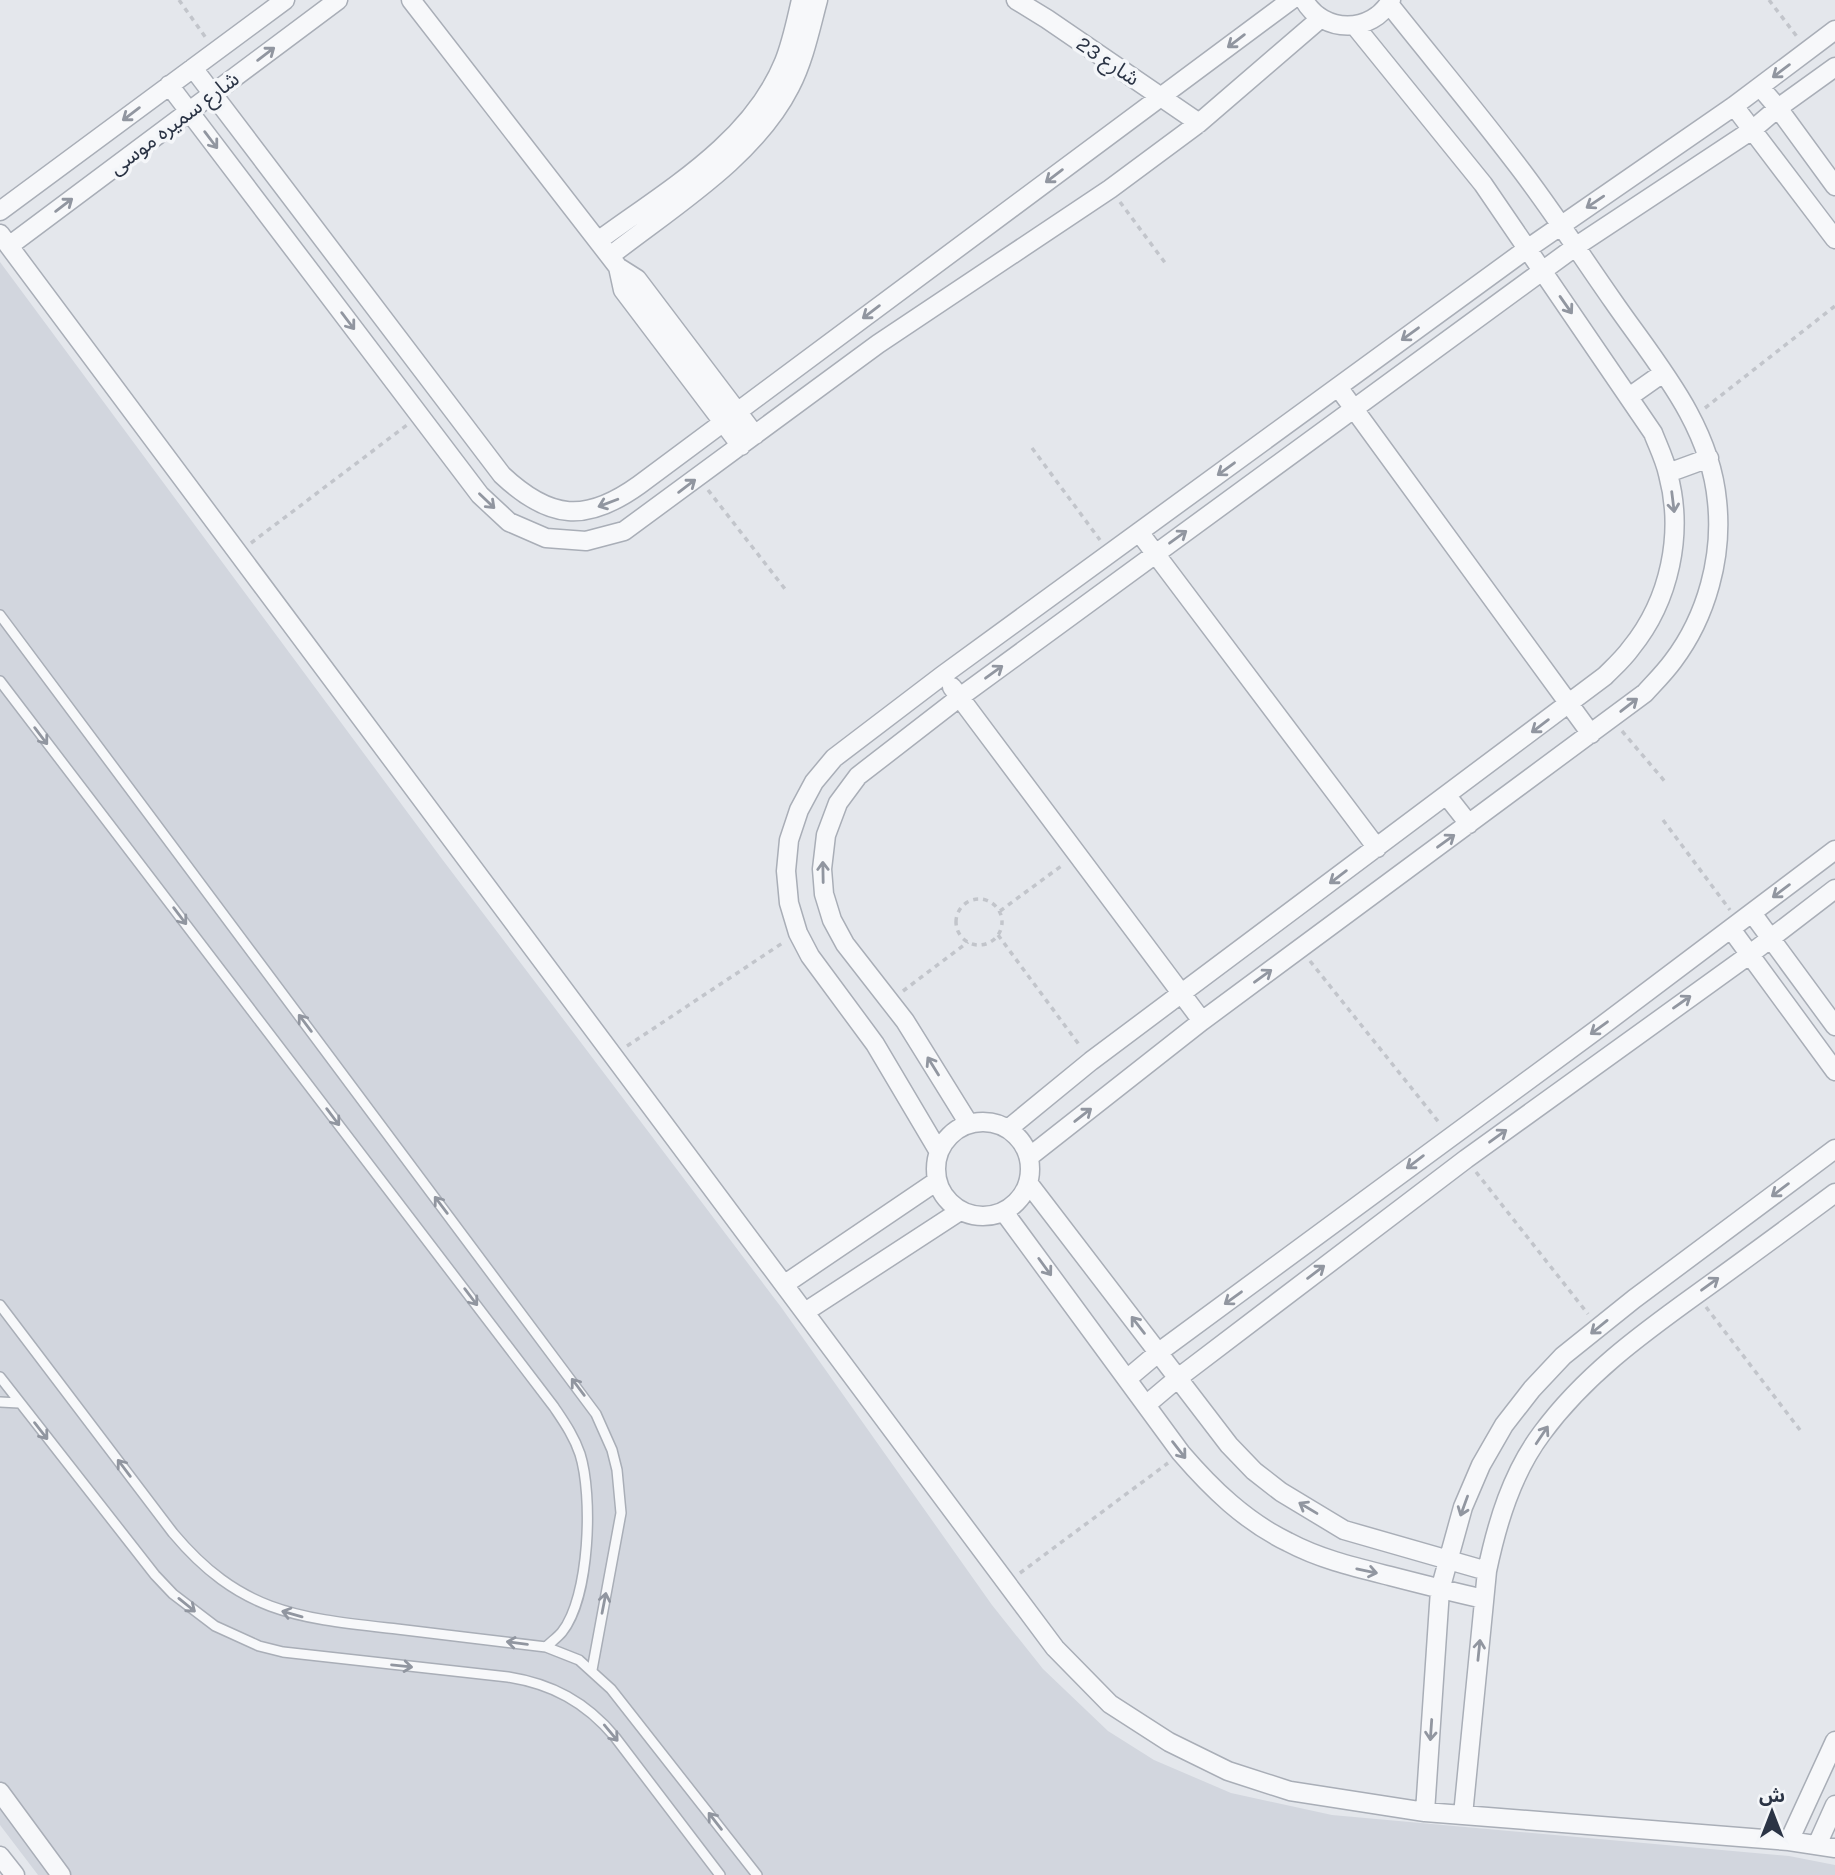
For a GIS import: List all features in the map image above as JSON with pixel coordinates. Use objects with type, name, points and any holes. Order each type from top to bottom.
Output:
[{"type":"street","name":"شارع سميره موسى","points":[[0,211],[285,0]]},
{"type":"street","name":"شارع سميره موسى","points":[[5,240],[189,111],[338,0]]},
{"type":"street","points":[[411,0],[614,261],[636,279],[748,440]]},
{"type":"street","points":[[598,241],[718,151],[750,119],[774,83],[784,62],[801,0]]},
{"type":"street","points":[[614,261],[730,163],[764,129],[778,109],[800,66],[818,0]]},
{"type":"street","name":"شارع 23","points":[[1016,0],[1199,123]]},
{"type":"street","points":[[193,68],[502,475],[525,497],[553,509],[584,511],[614,502],[731,418],[1291,0]]},
{"type":"street","points":[[1029,1157],[1202,1021],[1645,693],[1674,661],[1696,624],[1711,584],[1718,543],[1717,500],[1709,458],[1693,418],[1562,225],[1390,2],[1374,19],[1355,26],[1343,26],[1321,18],[1304,0]]},
{"type":"street","points":[[169,85],[480,495],[509,522],[546,538],[586,541],[624,531],[878,344],[1110,189],[1199,123],[1321,18]]},
{"type":"street","points":[[1008,1129],[1091,1061],[1605,676],[1631,649],[1652,618],[1666,583],[1674,547],[1675,510],[1668,473],[1653,433],[1483,184],[1355,26]]},
{"type":"street","points":[[939,1152],[875,1044],[810,956],[798,933],[789,902],[786,871],[792,830],[814,782],[834,758],[943,675],[1527,249],[1734,106],[1835,30]]},
{"type":"street","points":[[969,1124],[905,1021],[845,944],[832,920],[824,894],[822,869],[826,835],[838,803],[858,776],[960,697],[1575,247],[1752,130],[1835,67]]},
{"type":"street","points":[[1760,87],[1835,187]]},
{"type":"street","points":[[1734,106],[1835,239]]},
{"type":"street","points":[[5,240],[1055,1648],[1110,1704],[1169,1742],[1228,1771],[1290,1791],[1425,1812],[1789,1841],[1835,1848]]},
{"type":"street","points":[[1629,397],[1662,373]]},
{"type":"street","points":[[1338,387],[1591,733]]},
{"type":"street","points":[[1668,473],[1709,458]]},
{"type":"street","points":[[1139,532],[1377,848]]},
{"type":"street","points":[[943,675],[1202,1021]]},
{"type":"street","points":[[1447,796],[1469,824]]},
{"type":"street","points":[[1127,1379],[1159,1352],[1835,850]]},
{"type":"street","points":[[1146,1405],[1466,1159],[1749,955],[1835,889]]},
{"type":"street","points":[[1741,922],[1770,939],[1835,1026]]},
{"type":"street","points":[[1741,922],[1749,955],[1835,1071]]},
{"type":"street","points":[[990,1122],[1008,1129],[1025,1146],[1031,1170],[1028,1184],[1023,1195],[1004,1212],[974,1216],[960,1211],[942,1193],[937,1181],[939,1152],[956,1130],[969,1124],[990,1122]]},
{"type":"street","points":[[1425,1812],[1440,1590],[1468,1496],[1481,1465],[1504,1425],[1532,1389],[1563,1356],[1835,1149]]},
{"type":"street","points":[[785,1284],[937,1181]]},
{"type":"street","points":[[1028,1184],[1228,1445],[1254,1471],[1281,1492],[1344,1530],[1487,1571]]},
{"type":"street","points":[[1463,1815],[1487,1571],[1495,1533],[1514,1482],[1540,1435],[1584,1383],[1655,1324],[1835,1193]]},
{"type":"street","points":[[805,1312],[960,1211]]},
{"type":"street","points":[[1004,1212],[1181,1453],[1229,1503],[1287,1542],[1319,1556],[1440,1590],[1484,1598]]},
{"type":"street","points":[[1789,1841],[1835,1741]]},
{"type":"street","points":[[0,1792],[61,1875]]},
{"type":"street","points":[[1816,1845],[1835,1805]]},
{"type":"street","points":[[0,1856],[15,1875]]},
{"type":"lane","points":[[0,615],[596,1414],[612,1450],[617,1470],[621,1513],[592,1670]]},
{"type":"lane","points":[[0,681],[572,1434],[585,1474],[587,1531],[583,1575],[572,1614],[563,1631],[546,1647]]},
{"type":"lane","points":[[0,1305],[173,1533],[204,1567],[242,1594],[286,1613],[310,1619],[546,1647],[579,1660],[611,1689],[638,1721],[757,1875]]},
{"type":"lane","points":[[0,1377],[155,1575],[173,1594],[204,1619],[237,1637],[283,1652],[508,1676],[538,1683],[568,1695],[601,1721],[615,1737],[720,1875]]},
{"type":"lane","points":[[0,1402],[19,1403]]},
{"type":"path","points":[[179,0],[215,51]]},
{"type":"path","points":[[1769,0],[1808,50]]},
{"type":"path","points":[[1110,189],[1166,264]]},
{"type":"path","points":[[1693,418],[1835,306]]},
{"type":"path","points":[[238,553],[420,416]]},
{"type":"path","points":[[1032,448],[1110,553]]},
{"type":"path","points":[[698,478],[785,589]]},
{"type":"path","points":[[1612,719],[1667,784]]},
{"type":"path","points":[[1663,820],[1741,922]]},
{"type":"path","points":[[1000,911],[1077,854]]},
{"type":"path","points":[[969,901],[990,901],[1000,911],[1002,919],[998,934],[982,945],[968,942],[957,929],[958,912],[969,901]]},
{"type":"path","points":[[614,1055],[798,933]]},
{"type":"path","points":[[998,934],[1091,1061]]},
{"type":"path","points":[[889,1001],[968,942]]},
{"type":"path","points":[[1300,948],[1450,1136]]},
{"type":"path","points":[[1466,1159],[1599,1327]]},
{"type":"path","points":[[1697,1294],[1800,1430]]},
{"type":"path","points":[[1007,1582],[1181,1453]]},
{"type":"shaded area","points":[[0,262],[442,859],[781,1307],[992,1605],[1043,1669],[1108,1731],[1154,1760],[1231,1793],[1332,1815],[1789,1856],[1835,1865],[1835,1875],[38,1875],[0,1825]]}]
